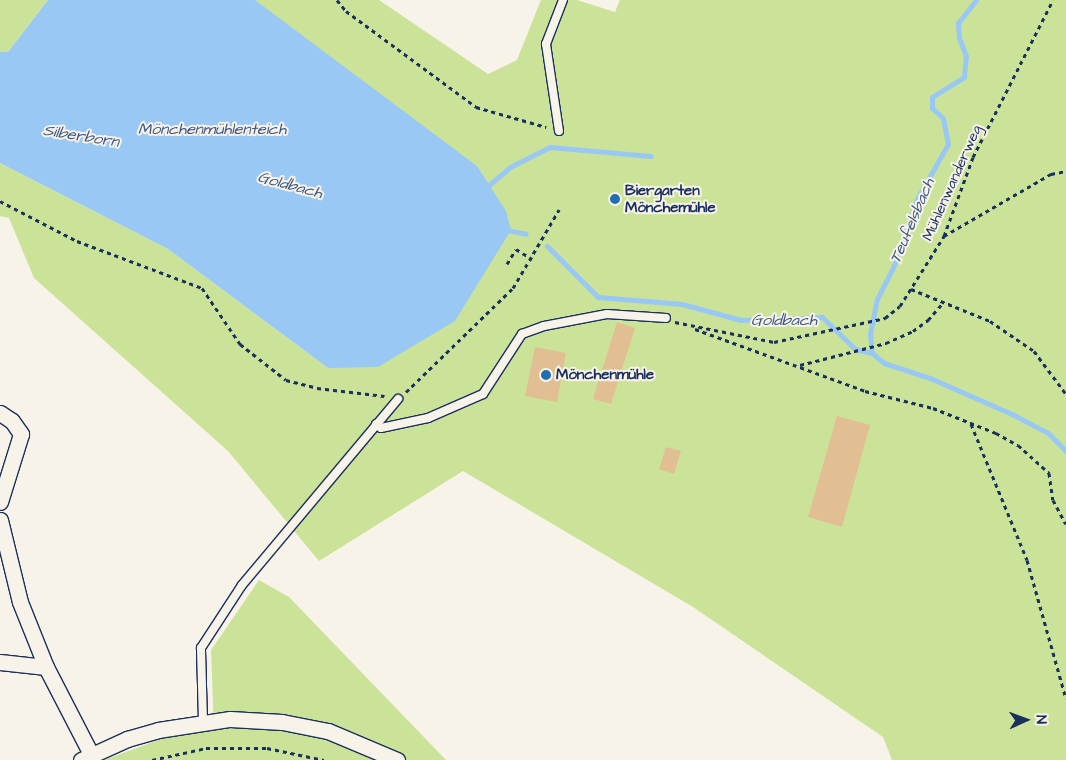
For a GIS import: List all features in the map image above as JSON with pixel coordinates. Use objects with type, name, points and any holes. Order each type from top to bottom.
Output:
[{"type":"street","points":[[0,413],[12,421],[21,434],[0,502]]},
{"type":"street","points":[[0,520],[20,602],[46,667],[86,757],[135,736],[203,721],[256,720],[305,726],[348,737],[397,760]]},
{"type":"street","points":[[0,662],[46,667]]},
{"type":"lane","points":[[559,131],[546,44],[562,0]]},
{"type":"lane","points":[[376,424],[381,428],[428,418],[482,394],[522,334],[544,326],[607,314],[666,318]]},
{"type":"lane","points":[[203,721],[202,648],[242,586],[398,399]]},
{"type":"path","points":[[337,0],[346,11],[476,107],[559,131]]},
{"type":"path","name":"Mühlenwanderweg","points":[[911,289],[944,236],[973,157],[1053,0]]},
{"type":"path","points":[[944,236],[1051,174],[1066,171]]},
{"type":"path","points":[[0,201],[77,241],[202,288],[240,344],[286,380],[316,388],[398,399],[513,288],[532,260],[559,210]]},
{"type":"path","points":[[507,264],[516,249],[532,260]]},
{"type":"path","points":[[1066,394],[1034,351],[990,321],[911,289],[900,306],[885,318],[774,342],[689,327],[799,365],[866,392],[934,408],[1004,437],[1041,464],[1049,473],[1053,500],[1066,524]]},
{"type":"path","points":[[799,365],[886,343],[913,331],[928,320],[943,303]]},
{"type":"path","points":[[971,424],[1027,560],[1066,699]]},
{"type":"path","points":[[152,760],[206,748],[258,748],[324,760]]},
{"type":"green space","points":[[0,0],[48,0],[8,52],[0,52]]},
{"type":"green space","points":[[255,0],[379,0],[488,74],[517,60],[541,0],[577,0],[615,12],[620,0],[1066,0],[1066,760],[892,760],[883,737],[693,607],[463,471],[319,561],[228,451],[34,278],[9,218],[0,216],[0,163],[168,249],[328,368],[259,5]]},
{"type":"green space","points":[[259,580],[289,597],[446,760],[104,760],[172,735],[214,730],[211,650]]},
{"type":"water","name":"Mönchenmühlenteich","points":[[48,0],[255,0],[477,166],[506,211],[511,230],[455,321],[378,367],[328,368],[168,249],[0,163],[0,52],[8,52]]},
{"type":"building","points":[[617,322],[635,328],[611,404],[593,399]]},
{"type":"building","name":"Mönchenmühle","points":[[535,347],[566,353],[557,402],[525,396]]},
{"type":"building","points":[[837,416],[870,425],[842,527],[808,517]]},
{"type":"building","points":[[666,447],[681,451],[674,474],[659,469]]},
{"type":"waterway","name":"Teufelsbach","points":[[872,353],[870,334],[877,299],[894,265],[918,197],[948,144],[943,118],[932,108],[932,97],[964,77],[966,56],[959,38],[958,23],[976,0]]},
{"type":"waterway","points":[[490,184],[510,167],[550,147],[651,156]]},
{"type":"waterway","name":"Goldbach","points":[[506,230],[526,234]]},
{"type":"waterway","name":"Goldbach","points":[[547,246],[598,297],[682,304],[741,320],[822,317],[855,349],[872,353],[884,363],[930,378],[1012,414],[1048,433],[1066,451]]},
{"type":"place","name":"Biergarten Mönchemühle","points":[[615,199]]},
{"type":"place","name":"Mönchenmühle","points":[[546,375]]},
{"type":"water label","name":"Silberborn","points":[[81,136]]}]
